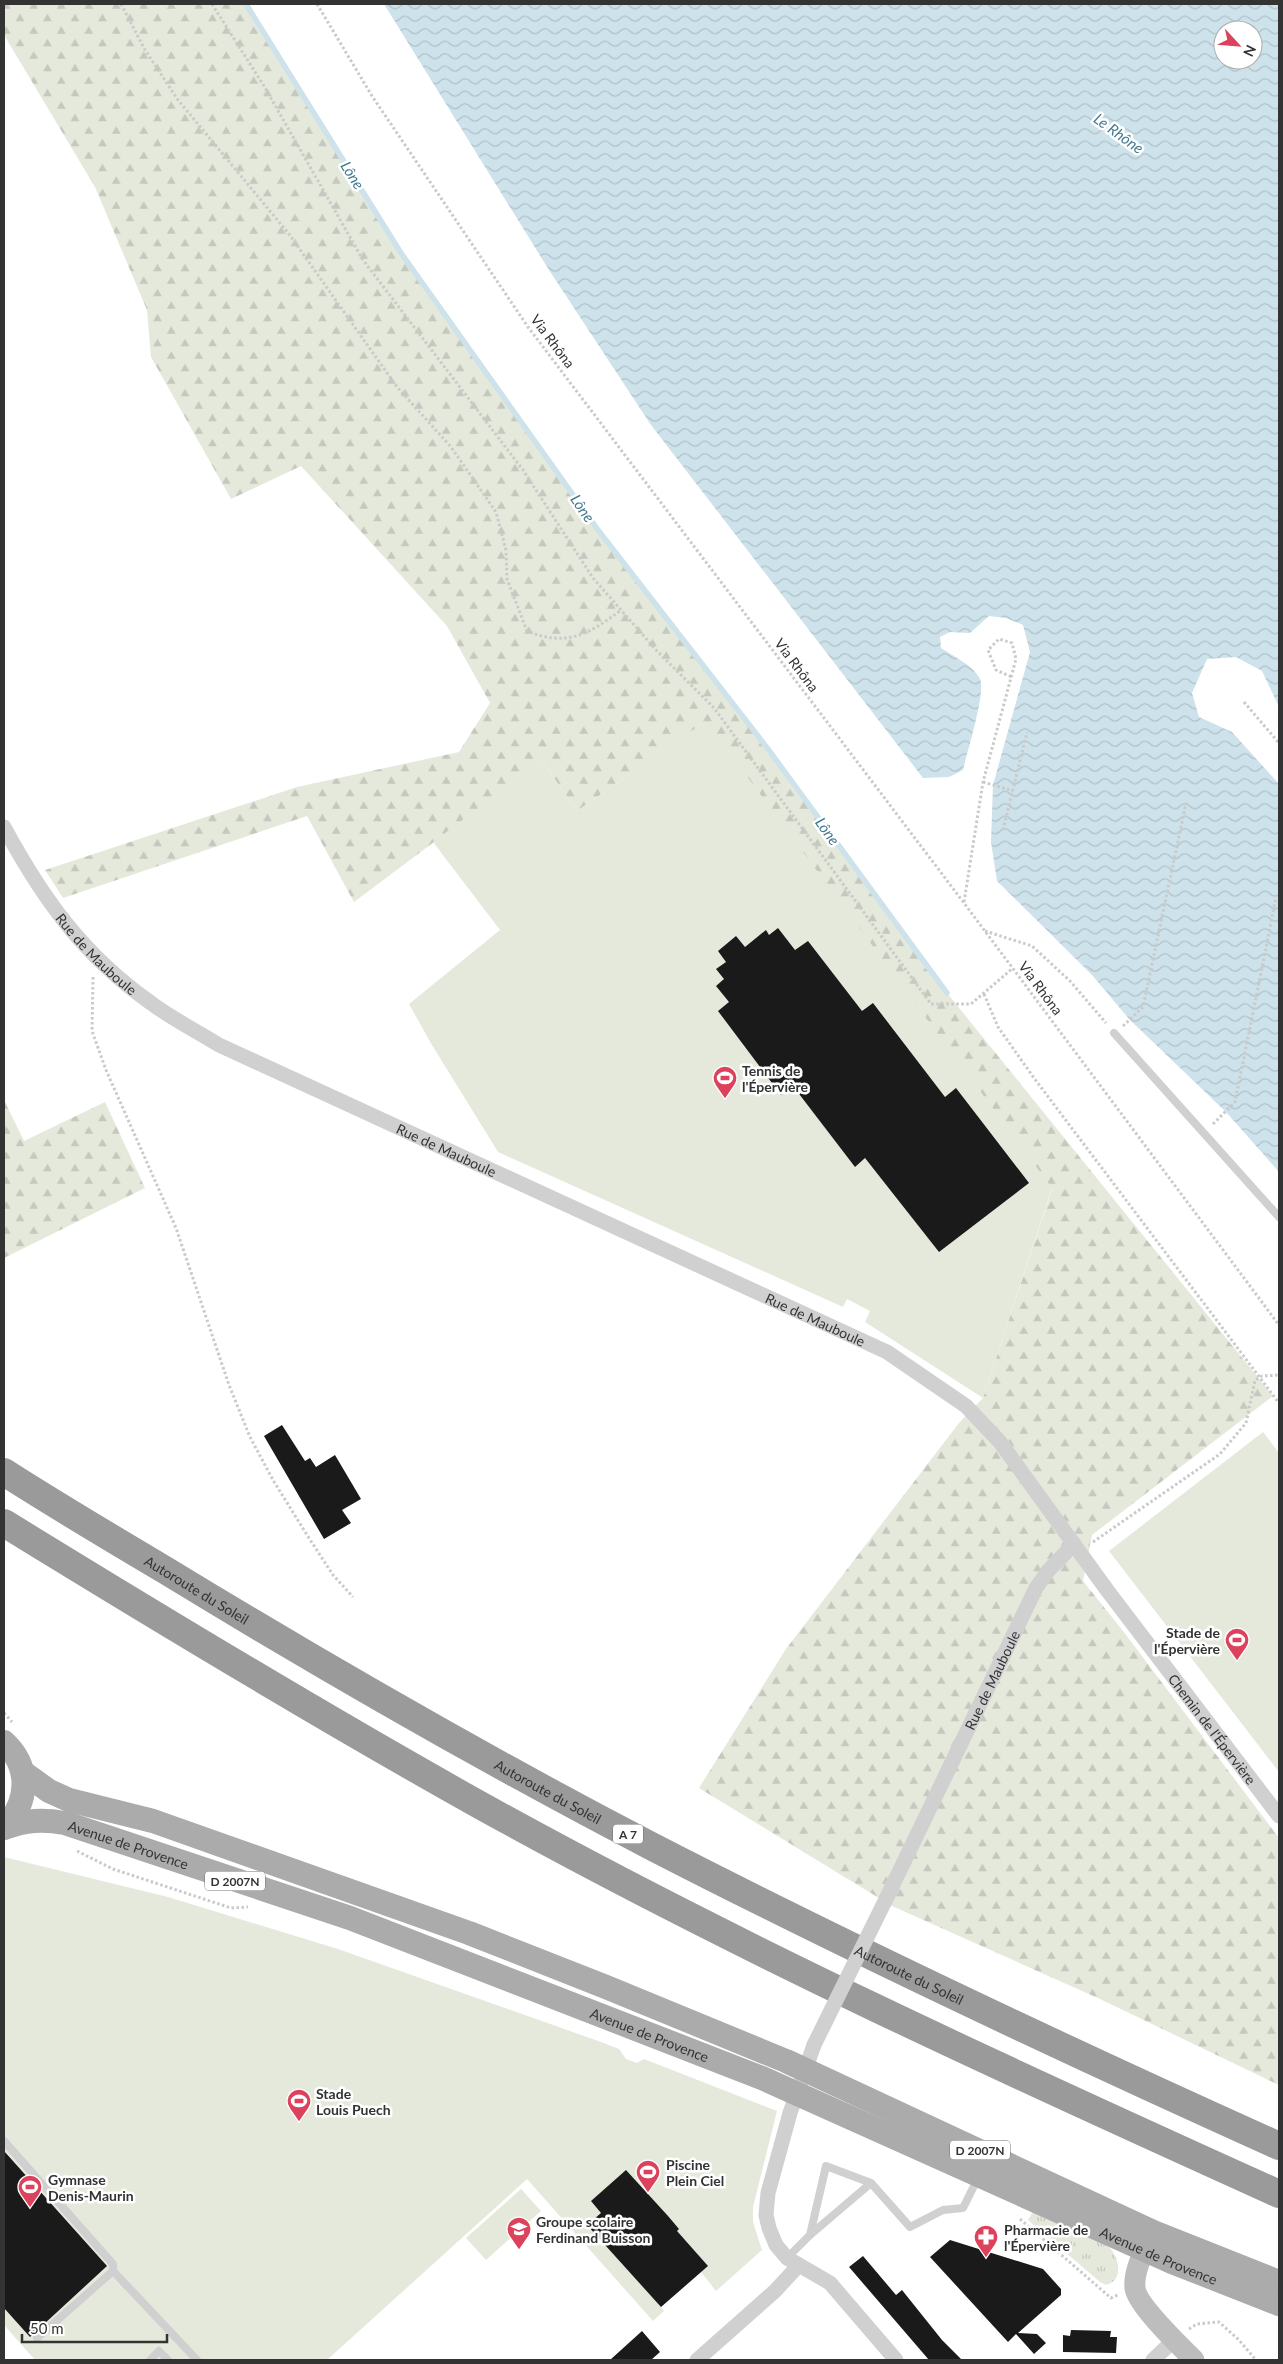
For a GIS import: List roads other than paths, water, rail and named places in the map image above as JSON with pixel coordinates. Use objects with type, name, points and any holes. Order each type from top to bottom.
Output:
[{"type":"highway","name":"Autoroute du Soleil","points":[[4,1472],[260,1628],[502,1766],[640,1840],[821,1932],[1076,2054],[1279,2146]]},
{"type":"highway","points":[[4,1523],[240,1668],[480,1805],[626,1883],[796,1969],[1054,2092],[1279,2194]]},
{"type":"main road","points":[[4,1742],[19,1761],[24,1773],[25,1788],[22,1803],[4,1828]]},
{"type":"main road","name":"Avenue de Provence","points":[[24,1773],[49,1792],[69,1800],[153,1821],[469,1934],[806,2070],[1279,2304]]},
{"type":"main road","name":"Avenue de Provence","points":[[4,1828],[24,1821],[43,1819],[65,1823],[350,1918],[797,2093],[980,2176],[1149,2241],[1279,2282]]},
{"type":"street","name":"Rue de Mauboule","points":[[4,827],[28,873],[67,928],[94,956],[151,1004],[219,1045],[887,1352],[966,1406],[1000,1442],[1074,1544],[1048,1571],[1036,1588],[814,2045],[797,2093],[768,2192],[766,2215],[776,2245],[793,2262]]},
{"type":"street","name":"Chemin de l'Épervière","points":[[1074,1544],[1279,1816]]},
{"type":"street","points":[[1149,2241],[1135,2288],[1141,2302],[1194,2360]]},
{"type":"street","points":[[696,2360],[775,2291],[793,2262],[830,2283],[896,2360]]},
{"type":"street","points":[[1152,2360],[1174,2340]]},
{"type":"lane","points":[[1114,1033],[1205,1132],[1279,1217]]},
{"type":"lane","points":[[4,2141],[113,2264],[113,2271],[197,2360]]},
{"type":"lane","points":[[810,2235],[826,2166],[871,2183],[910,2227],[944,2210],[963,2208],[980,2176]]},
{"type":"lane","points":[[793,2262],[810,2235],[871,2183]]},
{"type":"lane","points":[[37,2338],[113,2271]]},
{"type":"lane","points":[[150,2360],[160,2351],[168,2360]]},
{"type":"water","name":"Le Rhône","points":[[384,4],[1279,4],[1279,707],[1262,671],[1236,657],[1207,659],[1192,693],[1199,717],[1232,732],[1279,784],[1279,1172],[1226,1112],[1130,1020],[1092,975],[997,881],[991,842],[993,785],[1030,652],[1023,625],[1006,618],[989,616],[970,633],[950,632],[940,637],[941,648],[963,662],[977,674],[981,686],[980,696],[963,770],[949,777],[923,778],[651,425],[549,270]]},
{"type":"waterway","name":"Lône","points":[[246,4],[401,253],[598,530],[768,749],[947,993]]},
{"type":"place","name":"Tennis de l'Épervière","points":[[725,1099]]},
{"type":"place","name":"Stade de l'Épervière","points":[[1237,1661]]},
{"type":"place","name":"Stade Louis Puech","points":[[299,2122]]},
{"type":"place","name":"Piscine Plein Ciel","points":[[648,2193]]},
{"type":"place","name":"Gymnase Denis-Maurin","points":[[30,2208]]},
{"type":"place","name":"Groupe scolaire Ferdinand Buisson","points":[[519,2250]]},
{"type":"place","name":"Pharmacie de l'Épervière","points":[[986,2258]]}]
